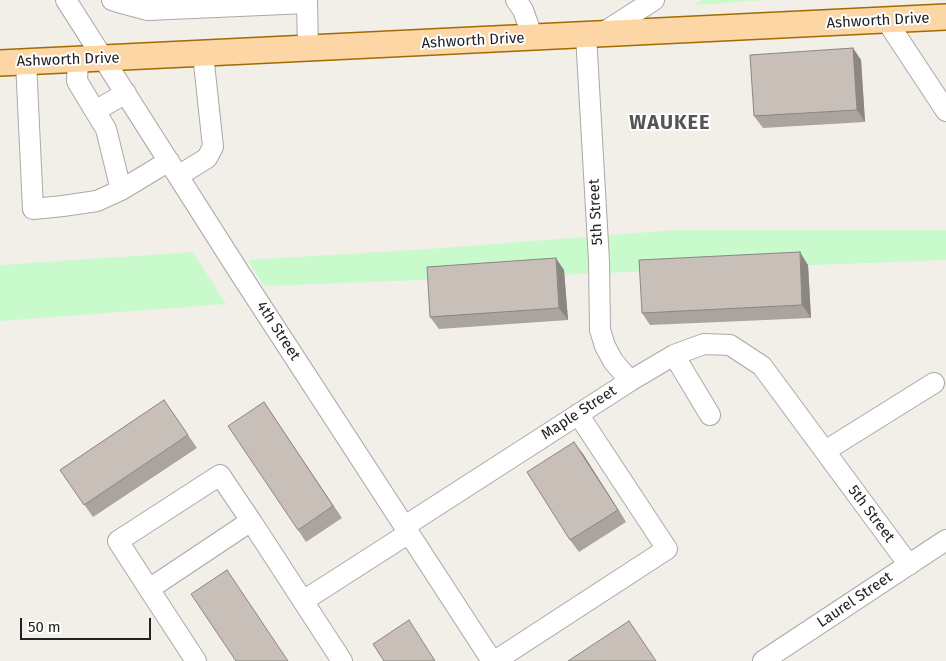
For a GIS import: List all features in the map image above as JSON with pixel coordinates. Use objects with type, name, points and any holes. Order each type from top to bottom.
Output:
[{"type":"main road","points":[[872,0],[886,20]]},
{"type":"main road","name":"Ashworth Drive","points":[[0,64],[946,17]]},
{"type":"street","name":"4th Street","points":[[66,0],[493,661]]},
{"type":"street","points":[[112,0],[148,10],[307,2],[308,49]]},
{"type":"street","points":[[516,0],[523,10],[533,38]]},
{"type":"street","points":[[594,35],[654,0]]},
{"type":"street","points":[[886,20],[946,111]]},
{"type":"street","name":"5th Street","points":[[594,35],[600,330],[605,346],[613,361],[630,381]]},
{"type":"street","points":[[26,62],[33,209],[97,201],[173,168],[207,158],[213,147],[203,54]]},
{"type":"street","points":[[78,60],[77,81],[106,129],[120,190]]},
{"type":"street","points":[[95,111],[126,93]]},
{"type":"street","name":"Maple Street","points":[[303,601],[578,414],[674,356],[704,344],[730,345],[762,366]]},
{"type":"street","points":[[674,356],[710,415]]},
{"type":"street","name":"5th Street","points":[[762,366],[909,565]]},
{"type":"street","points":[[825,452],[934,383]]},
{"type":"street","points":[[493,661],[667,549],[578,414]]},
{"type":"street","points":[[196,661],[118,541],[220,475],[342,661]]},
{"type":"street","points":[[149,589],[251,521]]},
{"type":"street","name":"Laurel Street","points":[[763,661],[946,540]]},
{"type":"green space","points":[[702,0],[764,0],[694,5]]},
{"type":"green space","points":[[676,230],[946,230],[946,260],[264,286],[248,260],[429,249]]},
{"type":"green space","points":[[193,252],[226,304],[0,321],[0,265]]},
{"type":"building","points":[[853,48],[857,110],[754,116],[750,55]]},
{"type":"building","points":[[800,252],[802,305],[642,313],[639,260]]},
{"type":"building","points":[[556,258],[559,308],[430,317],[427,267]]},
{"type":"building","points":[[164,400],[188,435],[84,505],[60,470]]},
{"type":"building","points":[[264,402],[333,506],[298,530],[228,426]]},
{"type":"building","points":[[574,442],[618,510],[570,540],[527,472]]},
{"type":"building","points":[[227,570],[288,661],[236,661],[191,594]]},
{"type":"building","points":[[409,620],[435,661],[384,661],[373,644]]},
{"type":"building","points":[[629,621],[656,661],[568,661]]},
{"type":"district","name":"WAUKEE","points":[[670,123]]}]
